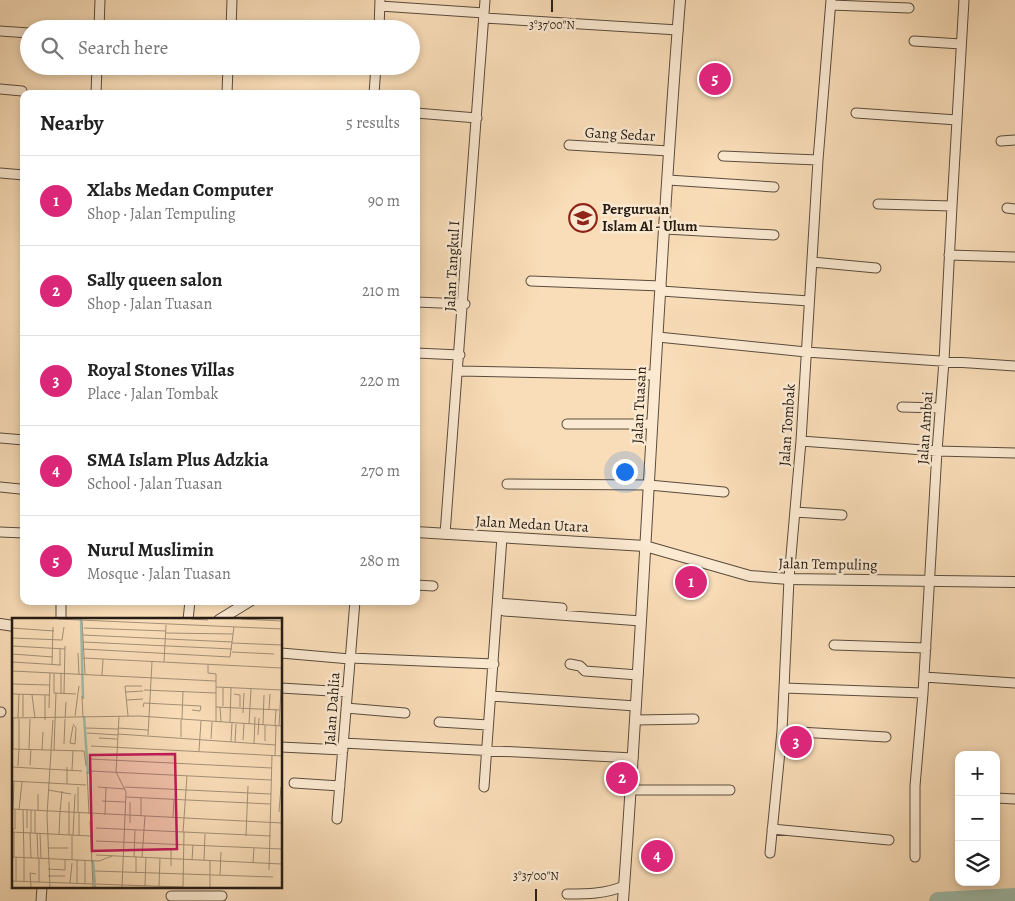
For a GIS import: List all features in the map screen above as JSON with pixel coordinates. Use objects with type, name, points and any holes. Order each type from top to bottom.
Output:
[{"type":"street","points":[[99,20],[100,0]]},
{"type":"street","points":[[231,20],[232,0]]},
{"type":"street","name":"Jalan Tangkul I","points":[[446,534],[485,0]]},
{"type":"street","name":"Jalan Tuasan","points":[[623,899],[636,720],[652,424],[680,0]]},
{"type":"street","name":"Jalan Ambai","points":[[916,857],[914,786],[926,648],[964,0]]},
{"type":"street","points":[[379,20],[380,3],[484,15],[678,30]]},
{"type":"street","points":[[831,3],[909,8]]},
{"type":"street","name":"Jalan Tombak","points":[[770,853],[782,730],[789,579],[801,441],[818,160],[831,3]]},
{"type":"street","points":[[0,31],[20,32]]},
{"type":"street","points":[[914,42],[961,44]]},
{"type":"street","points":[[96,90],[97,75]]},
{"type":"street","points":[[227,90],[228,75]]},
{"type":"street","points":[[374,90],[375,75]]},
{"type":"street","points":[[0,89],[20,91]]},
{"type":"street","points":[[420,113],[477,118]]},
{"type":"street","points":[[856,113],[957,120]]},
{"type":"street","points":[[1001,141],[1015,140]]},
{"type":"street","name":"Gang Sedar","points":[[569,145],[669,151]]},
{"type":"street","points":[[723,156],[818,160]]},
{"type":"street","points":[[0,173],[20,174]]},
{"type":"street","points":[[668,180],[774,187]]},
{"type":"street","points":[[878,204],[952,206]]},
{"type":"street","points":[[665,229],[774,235]]},
{"type":"street","points":[[949,255],[1015,257]]},
{"type":"street","points":[[812,262],[876,268]]},
{"type":"street","points":[[531,281],[809,301]]},
{"type":"street","points":[[420,302],[464,304]]},
{"type":"street","points":[[658,337],[806,352],[1015,366]]},
{"type":"street","points":[[420,353],[460,355]]},
{"type":"street","points":[[459,371],[655,375]]},
{"type":"street","points":[[902,407],[940,408]]},
{"type":"street","points":[[567,424],[652,424]]},
{"type":"street","points":[[0,438],[20,440]]},
{"type":"street","points":[[801,441],[937,451],[1015,453]]},
{"type":"street","points":[[507,484],[649,484],[724,492]]},
{"type":"street","points":[[0,487],[20,489]]},
{"type":"street","points":[[795,512],[842,515]]},
{"type":"street","points":[[0,532],[20,533]]},
{"type":"street","name":"Jalan Medan Utara","points":[[420,532],[645,546]]},
{"type":"street","points":[[484,787],[488,725],[501,607],[502,537]]},
{"type":"street","name":"Jalan Tempuling","points":[[645,546],[750,576],[789,579],[1015,582]]},
{"type":"street","points":[[420,584],[433,586]]},
{"type":"street","points":[[60,618],[61,605]]},
{"type":"street","points":[[188,618],[190,605]]},
{"type":"street","points":[[222,618],[243,605]]},
{"type":"street","name":"Jalan Dahlia","points":[[337,819],[355,605]]},
{"type":"street","points":[[501,607],[562,608]]},
{"type":"street","points":[[501,607],[641,621]]},
{"type":"street","points":[[834,644],[926,648]]},
{"type":"street","points":[[282,653],[494,664]]},
{"type":"street","points":[[570,664],[580,666],[586,671],[638,675]]},
{"type":"street","points":[[924,677],[1015,683]]},
{"type":"street","points":[[282,688],[348,692]]},
{"type":"street","points":[[784,688],[923,693]]},
{"type":"street","points":[[491,696],[636,706]]},
{"type":"street","points":[[346,708],[405,713]]},
{"type":"street","points":[[636,720],[694,719]]},
{"type":"street","points":[[440,722],[488,725]]},
{"type":"street","points":[[782,730],[886,737]]},
{"type":"street","points":[[282,747],[343,746],[633,758]]},
{"type":"street","points":[[294,783],[340,786]]},
{"type":"street","points":[[631,790],[730,790]]},
{"type":"street","points":[[1000,798],[1015,799]]},
{"type":"street","points":[[772,829],[889,840]]},
{"type":"street","points":[[567,894],[589,894],[610,891],[624,886]]},
{"type":"street","points":[[41,901],[42,888]]},
{"type":"street","points":[[171,895],[222,896]]},
{"type":"waterway","points":[[938,901],[1015,897]]},
{"type":"place","name":"Nurul Muslimin","points":[[715,79]]},
{"type":"place","name":"Perguruan Islam Al - Ulum","points":[[583,218]]},
{"type":"place","name":"Xlabs Medan Computer","points":[[691,582]]},
{"type":"place","name":"Royal Stones Villas","points":[[796,742]]},
{"type":"place","name":"Sally queen salon","points":[[622,778]]},
{"type":"place","name":"SMA Islam Plus Adzkia","points":[[657,856]]}]
